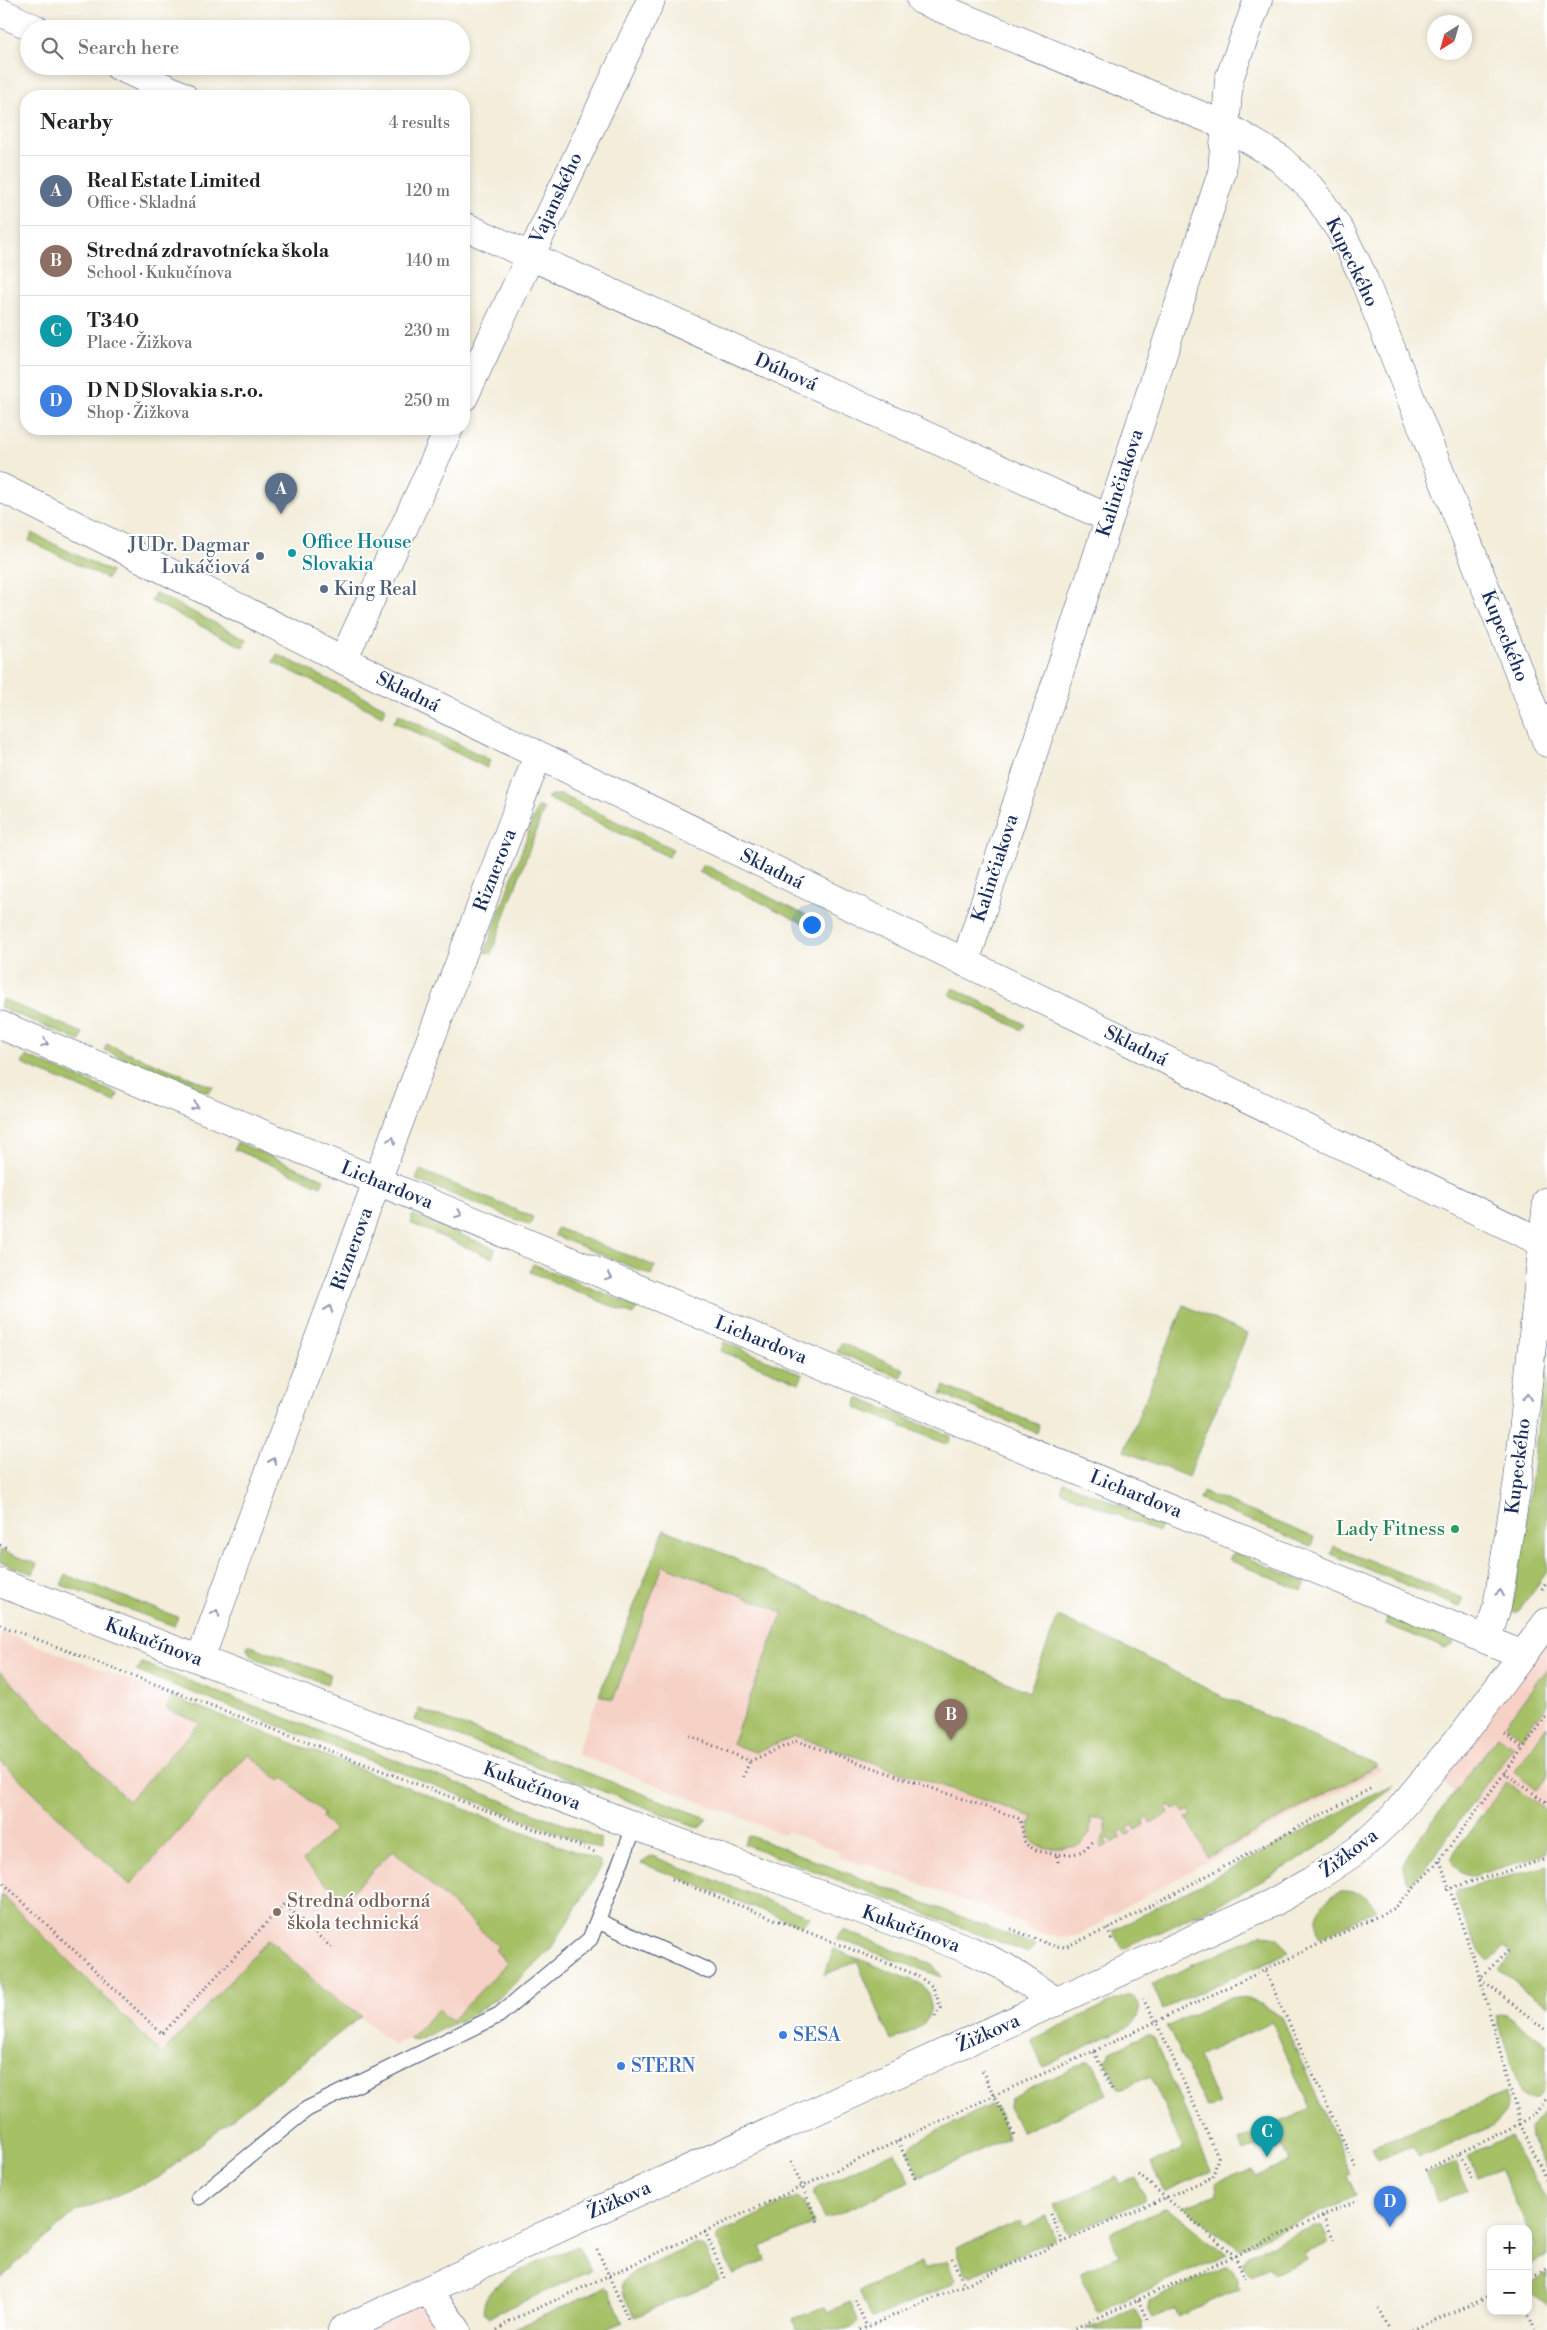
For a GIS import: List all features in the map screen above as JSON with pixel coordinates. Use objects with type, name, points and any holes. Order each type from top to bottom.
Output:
[{"type":"street","name":"Vajanského","points":[[470,384],[651,0]]},
{"type":"street","name":"Kupeckého","points":[[921,0],[1224,125],[1278,157],[1314,191],[1341,232],[1365,282],[1547,743]]},
{"type":"street","name":"Kalinčiakova","points":[[965,963],[1108,518],[1222,172],[1224,125],[1229,79],[1258,0]]},
{"type":"street","points":[[0,12],[20,21]]},
{"type":"street","points":[[138,75],[170,90]]},
{"type":"street","name":"Dúhová","points":[[470,229],[1108,518]]},
{"type":"street","points":[[343,660],[446,435]]},
{"type":"street","name":"Skladná","points":[[0,487],[538,756],[1545,1244]]},
{"type":"street","name":"Riznerova","points":[[200,1659],[377,1181],[538,756]]},
{"type":"street","name":"Lichardova","points":[[0,1025],[1523,1655]]},
{"type":"street","name":"Kupeckého","points":[[1487,1640],[1497,1607],[1518,1480],[1545,1244],[1547,1201]]},
{"type":"street","name":"Kukučínova","points":[[0,1583],[635,1826],[970,1950],[1005,1967],[1057,2002]]},
{"type":"street","name":"Žižkova","points":[[342,2330],[583,2217],[1272,1903],[1311,1881],[1359,1849],[1393,1817],[1431,1774],[1547,1622]]},
{"type":"street","points":[[428,2291],[457,2330]]},
{"type":"lane","points":[[199,2197],[307,2109],[498,2015],[590,1939],[635,1826]]},
{"type":"lane","points":[[598,1921],[708,1971]]},
{"type":"path","points":[[0,1545],[9,1549]]},
{"type":"path","points":[[0,1625],[599,1854],[621,1859],[917,1975],[933,1987],[941,2008],[930,2024]]},
{"type":"path","points":[[497,2330],[510,2321],[705,2232],[995,2095],[1094,2052],[1395,1908],[1440,1861],[1547,1716]]},
{"type":"path","points":[[1500,1730],[1523,1748]]},
{"type":"path","points":[[690,1736],[750,1761]]},
{"type":"path","points":[[743,1777],[750,1761],[797,1741],[1020,1819],[1025,1844],[1038,1852],[1077,1854],[1086,1849],[1094,1839]]},
{"type":"path","points":[[1504,1772],[1547,1803]]},
{"type":"path","points":[[1002,1926],[1054,1946],[1064,1947],[1107,1929],[1371,1788]]},
{"type":"path","points":[[1057,1854],[1058,1862]]},
{"type":"path","points":[[1448,1889],[1547,1859]]},
{"type":"path","points":[[1440,1861],[1480,1978],[1520,2124],[1547,2181]]},
{"type":"path","points":[[0,1880],[162,2034],[284,1904],[333,1949]]},
{"type":"path","points":[[1480,1978],[1508,1951]]},
{"type":"path","points":[[1265,1971],[1357,2170]]},
{"type":"path","points":[[1480,1978],[1547,2031]]},
{"type":"path","points":[[860,2330],[1213,2177],[1218,2157],[1156,2022]]},
{"type":"path","points":[[1094,2052],[1113,2092]]},
{"type":"path","points":[[995,2095],[1014,2135]]},
{"type":"path","points":[[1424,2170],[1520,2124],[1534,2114],[1547,2098]]},
{"type":"path","points":[[898,2141],[915,2179]]},
{"type":"path","points":[[1460,2154],[1472,2180]]},
{"type":"path","points":[[1139,2175],[1235,2256],[1245,2279]]},
{"type":"path","points":[[803,2186],[818,2222]]},
{"type":"path","points":[[1071,2330],[1358,2200]]},
{"type":"path","points":[[1051,2214],[1063,2242]]},
{"type":"path","points":[[1323,2216],[1334,2240]]},
{"type":"path","points":[[705,2232],[725,2278]]},
{"type":"path","points":[[952,2258],[964,2285]]},
{"type":"path","points":[[1532,2277],[1547,2269]]},
{"type":"path","points":[[609,2275],[628,2319]]},
{"type":"path","points":[[1412,2330],[1487,2298]]},
{"type":"path","points":[[855,2300],[867,2327]]},
{"type":"path","points":[[1138,2300],[1148,2322]]},
{"type":"path","points":[[1378,2308],[1389,2330]]},
{"type":"path","points":[[1529,2315],[1535,2330]]},
{"type":"shaded area","points":[[664,1530],[700,1543],[1029,1692],[1058,1617],[1136,1652],[1213,1692],[1382,1769],[1269,1828],[1105,1918],[1105,1921],[1076,1936],[1057,1937],[1026,1929],[1027,1925],[863,1862],[862,1865],[838,1856],[839,1852],[787,1831],[786,1835],[576,1754]]},
{"type":"shaded area","points":[[1547,1620],[1547,1860],[1431,1774]]},
{"type":"shaded area","name":"Stredná odborná škola technická","points":[[0,1631],[600,1861],[451,2022],[438,2010],[410,2038],[393,2045],[360,2016],[158,2178],[74,2213],[0,2278]]},
{"type":"shaded area","points":[[428,2291],[457,2330],[342,2330]]},
{"type":"green space","points":[[32,533],[111,572],[107,579],[29,541]]},
{"type":"green space","points":[[155,593],[247,639],[243,647],[151,601]]},
{"type":"green space","points":[[277,654],[386,708],[382,716],[273,662]]},
{"type":"green space","points":[[399,714],[490,760],[487,768],[394,722]]},
{"type":"green space","points":[[551,795],[562,795],[673,849],[669,857],[547,798]]},
{"type":"green space","points":[[538,806],[544,809],[491,954],[485,952]]},
{"type":"green space","points":[[703,864],[815,920],[811,927],[699,872]]},
{"type":"green space","points":[[954,988],[1025,1024],[1022,1030],[950,995]]},
{"type":"green space","points":[[2,999],[83,1033],[80,1041],[0,1007]]},
{"type":"green space","points":[[107,1044],[213,1087],[209,1093],[104,1050]]},
{"type":"green space","points":[[26,1056],[118,1094],[115,1102],[22,1064]]},
{"type":"green space","points":[[237,1142],[324,1179],[321,1186],[234,1149]]},
{"type":"green space","points":[[420,1170],[533,1217],[530,1225],[416,1180]]},
{"type":"green space","points":[[413,1215],[495,1249],[492,1258],[410,1223]]},
{"type":"green space","points":[[557,1228],[655,1266],[651,1275],[554,1235]]},
{"type":"green space","points":[[533,1264],[637,1307],[633,1315],[530,1272]]},
{"type":"green space","points":[[1184,1305],[1247,1334],[1188,1477],[1124,1451]]},
{"type":"green space","points":[[1547,1326],[1547,1572],[1516,1614],[1512,1611],[1533,1469]]},
{"type":"green space","points":[[724,1342],[803,1375],[799,1383],[721,1351]]},
{"type":"green space","points":[[841,1343],[904,1369],[901,1378],[837,1352]]},
{"type":"green space","points":[[944,1386],[1039,1425],[1037,1433],[941,1394]]},
{"type":"green space","points":[[858,1398],[951,1436],[948,1445],[855,1407]]},
{"type":"green space","points":[[1064,1482],[1162,1523],[1158,1532],[1061,1491]]},
{"type":"green space","points":[[1203,1492],[1314,1537],[1311,1546],[1200,1500]]},
{"type":"green space","points":[[664,1530],[700,1543],[1029,1692],[1058,1617],[1136,1652],[1213,1692],[1378,1766],[1208,1857],[1187,1818],[1192,1816],[1189,1811],[1184,1813],[1180,1807],[1174,1810],[1171,1805],[1166,1807],[1169,1813],[1150,1823],[1148,1818],[1143,1820],[1145,1825],[1136,1830],[1133,1825],[1128,1828],[1131,1833],[1126,1835],[1123,1830],[1119,1833],[1121,1838],[1112,1843],[1109,1838],[1105,1840],[1108,1845],[1102,1848],[1100,1843],[1106,1832],[1106,1818],[1091,1818],[1090,1833],[1079,1845],[1064,1848],[1047,1848],[1040,1846],[1031,1839],[1029,1834],[1033,1817],[795,1736],[755,1752],[732,1744],[783,1612],[663,1565],[613,1700],[599,1695]]},
{"type":"green space","points":[[1334,1546],[1463,1598],[1460,1607],[1331,1554]]},
{"type":"green space","points":[[0,1550],[37,1564],[33,1574],[0,1562]]},
{"type":"green space","points":[[1233,1552],[1306,1582],[1302,1591],[1229,1560]]},
{"type":"green space","points":[[66,1575],[178,1617],[174,1626],[61,1585]]},
{"type":"green space","points":[[1388,1616],[1454,1643],[1445,1648],[1385,1624]]},
{"type":"green space","points":[[248,1645],[331,1675],[327,1684],[255,1658],[247,1650]]},
{"type":"green space","points":[[142,1663],[600,1838],[600,1849],[136,1671]]},
{"type":"green space","points":[[1547,1668],[1547,1704],[1522,1738],[1505,1725]]},
{"type":"green space","points":[[0,1671],[128,1801],[200,1723],[166,1709],[172,1697],[600,1861],[600,1869],[550,1950],[502,1995],[464,2019],[416,2041],[410,2038],[438,2009],[451,2021],[507,1963],[495,1950],[498,1946],[393,1850],[343,1901],[303,1861],[334,1829],[321,1817],[324,1814],[283,1777],[280,1781],[248,1754],[130,1885],[0,1760]]},
{"type":"green space","points":[[419,1709],[707,1818],[700,1828],[415,1720]]},
{"type":"green space","points":[[1547,1726],[1547,1775],[1537,1790],[1514,1772]]},
{"type":"green space","points":[[1498,1736],[1513,1747],[1422,1872],[1410,1882],[1406,1880],[1403,1866],[1408,1853]]},
{"type":"green space","points":[[1507,1782],[1547,1812],[1547,1853],[1474,1876],[1463,1873],[1457,1869],[1451,1860],[1455,1851]]},
{"type":"green space","points":[[1394,1784],[1336,1834],[1292,1864],[1221,1902],[1123,1949],[1113,1930]]},
{"type":"green space","points":[[748,1835],[1035,1945],[1028,1953],[744,1844]]},
{"type":"green space","points":[[652,1856],[810,1917],[802,1926],[641,1863]]},
{"type":"green space","points":[[1547,1866],[1547,2006],[1499,1969],[1512,1953],[1503,1947],[1489,1961],[1477,1947],[1468,1930],[1455,1895],[1458,1890]]},
{"type":"green space","points":[[1341,1891],[1362,1894],[1377,1909],[1320,1938],[1316,1923],[1320,1910],[1328,1899]]},
{"type":"green space","points":[[0,1896],[4,1897],[162,2054],[269,1939],[325,1991],[361,2016],[158,2178],[74,2213],[0,2278]]},
{"type":"green space","points":[[843,1930],[932,1964],[942,1977],[836,1938]]},
{"type":"green space","points":[[1262,1933],[1279,1939],[1289,1952],[1163,2009],[1152,1984]]},
{"type":"green space","points":[[834,1949],[921,1984],[927,1991],[930,2000],[930,2009],[924,2022],[919,2027],[891,2041],[857,1961],[824,1975]]},
{"type":"green space","points":[[1130,1995],[1139,2004],[1139,2013],[1132,2025],[1043,2067],[1031,2040],[1115,2000]]},
{"type":"green space","points":[[1231,1997],[1238,1997],[1258,2003],[1282,2018],[1350,2173],[1347,2175],[1356,2195],[1239,2249],[1183,2206],[1217,2194],[1216,2182],[1252,2170],[1255,2176],[1289,2162],[1279,2138],[1244,2152],[1239,2140],[1310,2109],[1272,2022],[1198,2056],[1219,2105],[1207,2108],[1167,2026]]},
{"type":"green space","points":[[1501,2013],[1508,2015],[1547,2045],[1545,2050],[1547,2052],[1546,2077],[1541,2093],[1536,2098],[1530,2098],[1521,2094],[1496,2015]]},
{"type":"green space","points":[[1146,2035],[1151,2035],[1154,2038],[1211,2171],[1166,2191],[1163,2190],[1151,2163],[1183,2149],[1151,2076],[1120,2089],[1105,2060],[1111,2051]]},
{"type":"green space","points":[[1088,2061],[1095,2066],[1107,2094],[1022,2132],[1009,2107],[1010,2098]]},
{"type":"green space","points":[[1506,2093],[1506,2111],[1495,2125],[1419,2157],[1413,2145],[1378,2160],[1373,2147]]},
{"type":"green space","points":[[990,2105],[997,2108],[1008,2138],[919,2177],[908,2151],[913,2143]]},
{"type":"green space","points":[[1547,2107],[1547,2169],[1531,2139],[1530,2129]]},
{"type":"green space","points":[[1510,2137],[1547,2201],[1547,2257],[1532,2264],[1532,2248],[1534,2247],[1532,2225],[1526,2225],[1500,2168],[1478,2177],[1469,2155]]},
{"type":"green space","points":[[895,2151],[910,2182],[825,2219],[814,2196],[814,2191],[818,2187]]},
{"type":"green space","points":[[1456,2162],[1467,2190],[1439,2202],[1426,2173]]},
{"type":"green space","points":[[1117,2177],[1119,2184],[1135,2177],[1144,2200],[1071,2233],[1066,2232],[1054,2205]]},
{"type":"green space","points":[[796,2197],[803,2202],[814,2224],[760,2247],[766,2260],[733,2274],[716,2238],[720,2233]]},
{"type":"green space","points":[[1167,2208],[1227,2255],[1097,2312],[1080,2273],[1119,2256],[1109,2233]]},
{"type":"green space","points":[[1046,2216],[1054,2236],[1053,2239],[971,2276],[965,2273],[956,2248],[1020,2220],[1023,2227]]},
{"type":"green space","points":[[1314,2226],[1322,2227],[1329,2242],[1304,2253],[1307,2259],[1274,2274],[1270,2268],[1250,2276],[1243,2263],[1248,2255]]},
{"type":"green space","points":[[695,2244],[704,2247],[719,2280],[635,2317],[624,2296],[622,2286],[627,2276]]},
{"type":"green space","points":[[578,2246],[590,2271],[489,2317],[483,2312],[487,2297],[493,2288],[503,2280],[528,2266]]},
{"type":"green space","points":[[947,2260],[955,2280],[953,2284],[875,2317],[872,2318],[869,2315],[859,2291],[921,2263],[924,2270]]},
{"type":"green space","points":[[1228,2266],[1233,2269],[1239,2281],[1237,2282],[1239,2289],[1178,2316],[1175,2309],[1153,2319],[1148,2307],[1149,2301]]},
{"type":"green space","points":[[1547,2273],[1547,2306],[1532,2293],[1532,2282]]},
{"type":"green space","points":[[605,2287],[609,2290],[623,2322],[604,2330],[512,2330]]},
{"type":"green space","points":[[850,2302],[858,2321],[854,2327],[847,2330],[796,2330],[792,2320],[825,2306],[827,2312]]},
{"type":"green space","points":[[1134,2309],[1137,2310],[1143,2324],[1141,2325],[1143,2330],[1085,2330]]},
{"type":"place","name":"Real Estate Limited","points":[[281,514]]},
{"type":"place","name":"Office House Slovakia","points":[[292,553]]},
{"type":"place","name":"JUDr. Dagmar Lukáčiová","points":[[260,556]]},
{"type":"place","name":"King Real","points":[[324,589]]},
{"type":"place","name":"Lady Fitness","points":[[1455,1529]]},
{"type":"place","name":"Stredná zdravotnícka škola","points":[[951,1740]]},
{"type":"place","name":"Stredná odborná škola technická","points":[[277,1912]]},
{"type":"place","name":"SESA","points":[[783,2035]]},
{"type":"place","name":"STERN","points":[[621,2066]]},
{"type":"place","name":"T340","points":[[1267,2157]]},
{"type":"place","name":"D N D Slovakia s.r.o.","points":[[1390,2227]]}]
